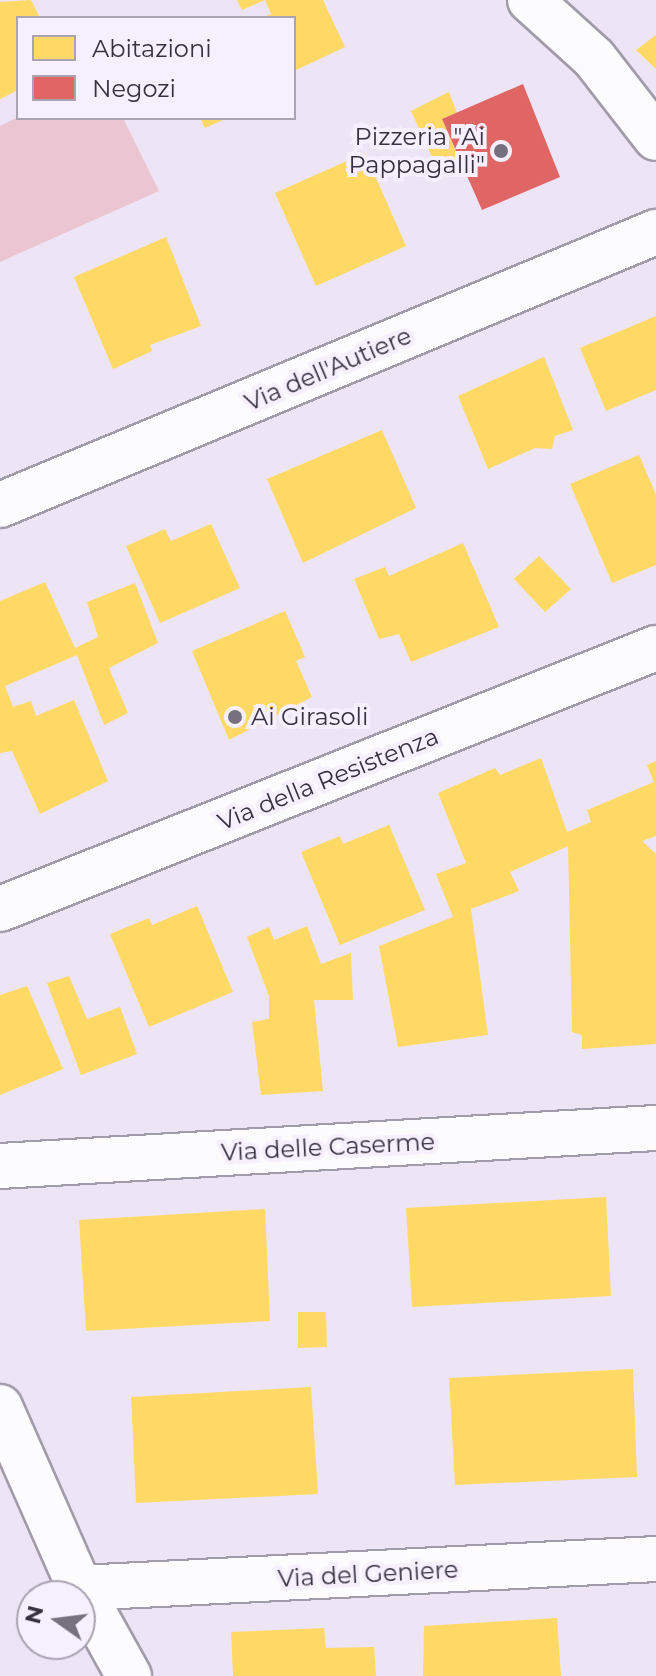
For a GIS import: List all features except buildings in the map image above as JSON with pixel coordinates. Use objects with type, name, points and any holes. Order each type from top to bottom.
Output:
[{"type":"street","points":[[530,0],[594,58],[656,138]]},
{"type":"street","name":"Via dell'Autiere","points":[[0,505],[656,232]]},
{"type":"street","name":"Via della Resistenza","points":[[0,909],[656,648]]},
{"type":"street","name":"Via delle Caserme","points":[[0,1166],[656,1128]]},
{"type":"street","points":[[0,1407],[76,1580]]},
{"type":"street","name":"Via del Geniere","points":[[96,1587],[656,1559]]},
{"type":"street","points":[[96,1617],[129,1676]]},
{"type":"shaded area","points":[[16,118],[124,120],[159,191],[0,262],[0,126]]},
{"type":"place","name":"Pizzeria \"Ai Pappagalli\"","points":[[501,151]]},
{"type":"place","name":"Ai Girasoli","points":[[235,717]]}]
